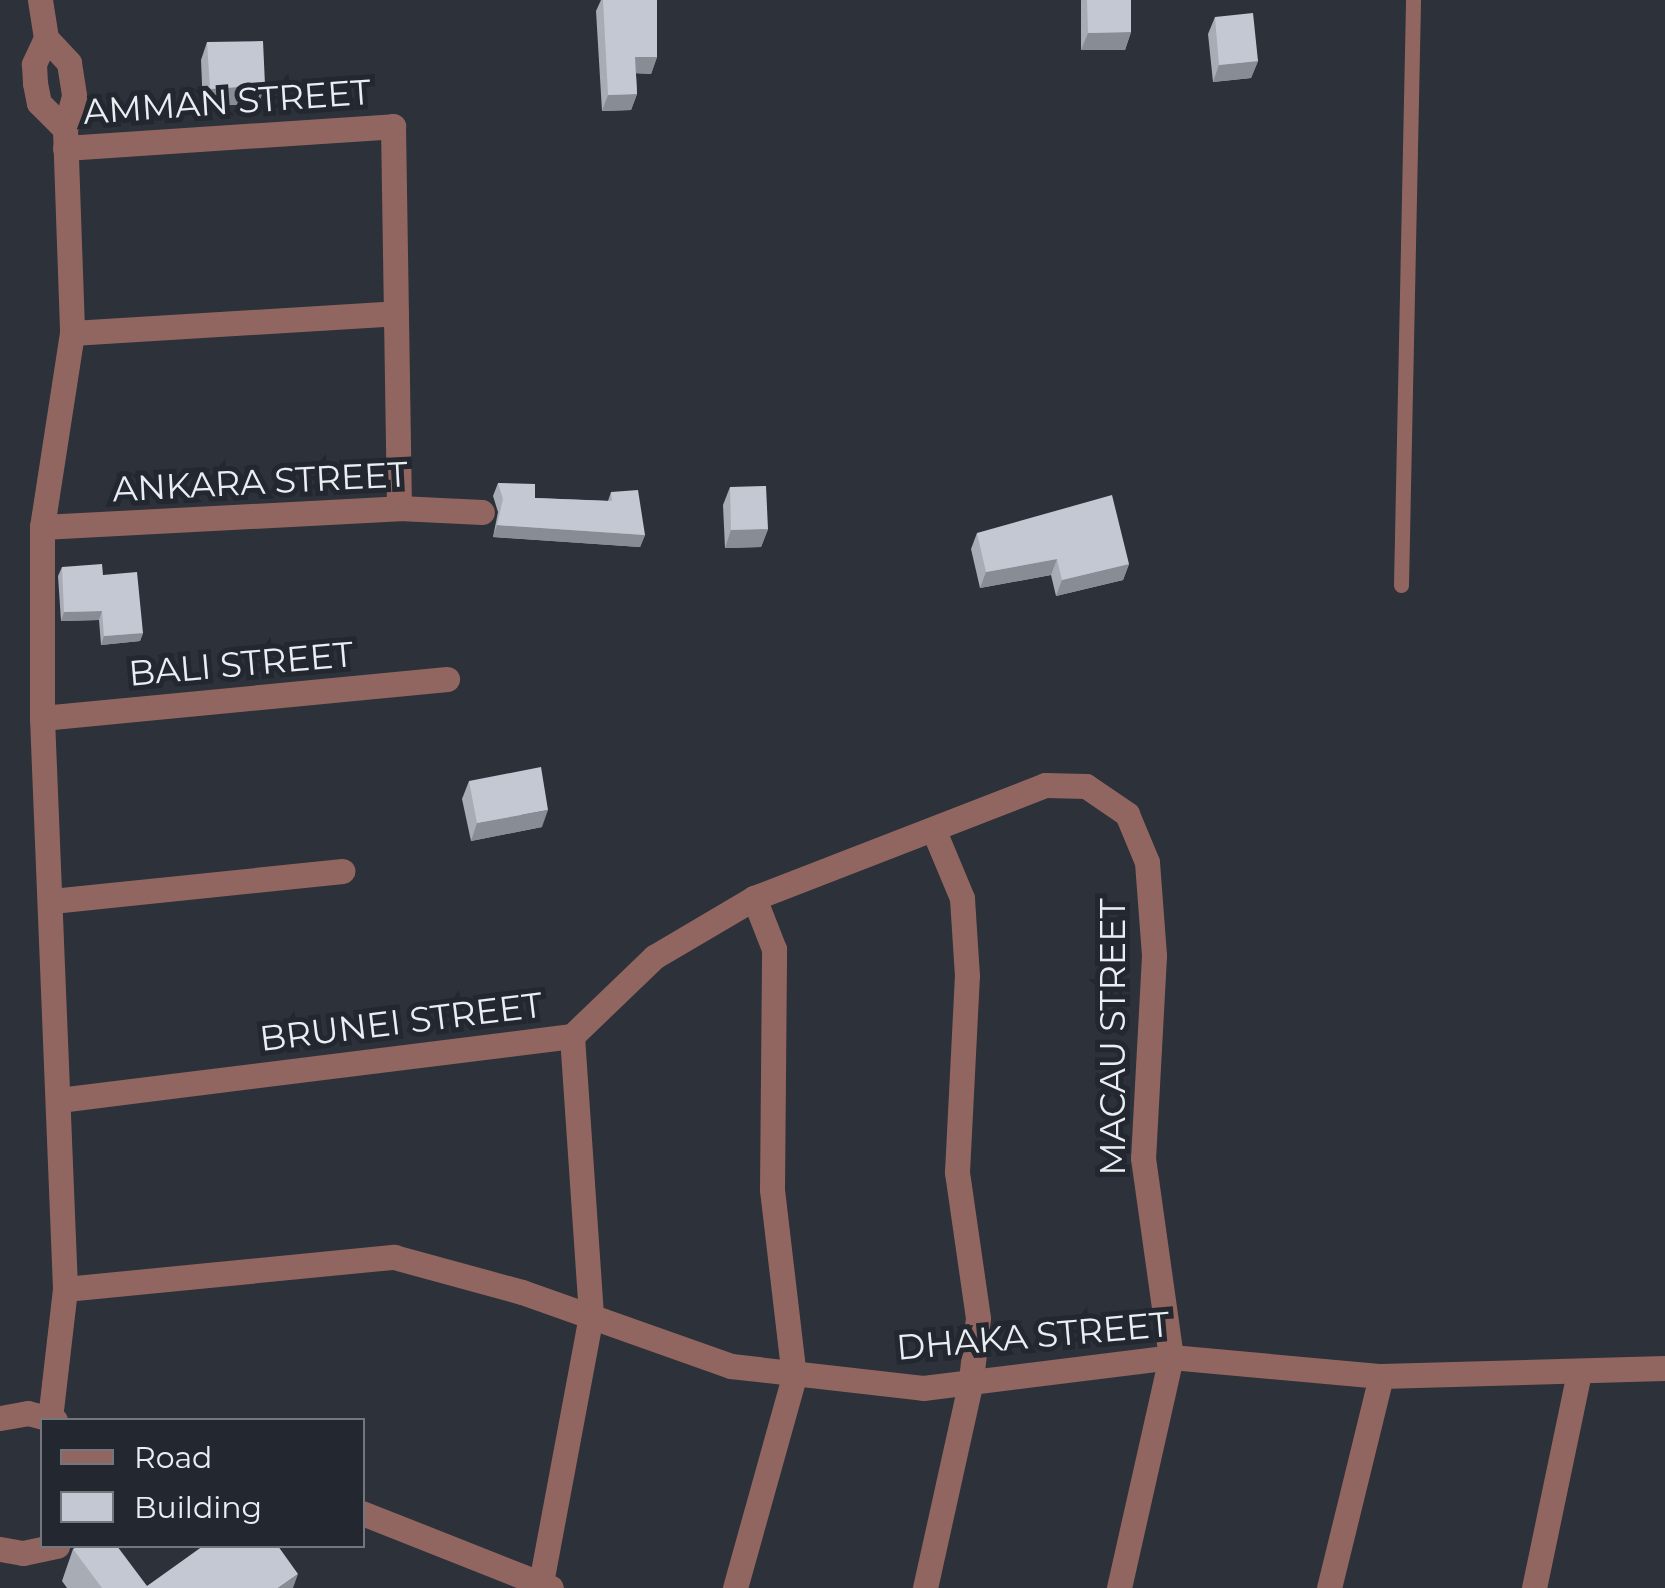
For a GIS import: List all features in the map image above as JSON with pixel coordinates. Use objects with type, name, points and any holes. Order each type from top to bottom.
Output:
[{"type":"street","points":[[40,0],[46,38],[34,64],[39,102],[65,138]]},
{"type":"street","points":[[46,38],[69,62],[74,96],[65,138],[72,333],[42,527],[42,718],[65,1289],[52,1418]]},
{"type":"street","name":"AMMAN STREET","points":[[65,138],[394,126],[395,313]]},
{"type":"street","points":[[72,333],[395,313],[399,508]]},
{"type":"street","name":"ANKARA STREET","points":[[42,527],[399,508],[482,512]]},
{"type":"street","name":"BALI STREET","points":[[42,718],[447,679]]},
{"type":"street","name":"BRUNEI STREET","points":[[58,1100],[572,1036],[654,957],[754,898],[1045,785]]},
{"type":"street","name":"MACAU STREET","points":[[1045,785],[1086,786],[1127,814],[1146,862],[1154,956],[1143,1158],[1172,1356],[1118,1588]]},
{"type":"street","points":[[925,1588],[971,1380],[975,1268],[956,1172],[967,976],[962,898],[934,831]]},
{"type":"street","points":[[52,901],[342,870]]},
{"type":"street","points":[[735,1588],[794,1377],[772,1189],[774,949],[754,898]]},
{"type":"street","points":[[365,1514],[544,1586],[591,1315],[572,1036]]},
{"type":"street","name":"DHAKA STREET","points":[[65,1289],[394,1258],[591,1315],[730,1366],[794,1377],[924,1388],[1172,1356],[1380,1376],[1665,1368]]},
{"type":"street","points":[[1534,1588],[1580,1373]]},
{"type":"street","points":[[1329,1588],[1380,1376]]},
{"type":"street","points":[[0,1418],[40,1419]]},
{"type":"street","points":[[1,1552],[47,1548]]},
{"type":"lane","points":[[1401,585],[1413,0]]},
{"type":"building","points":[[603,0],[657,0],[657,57],[635,57],[637,94],[608,95]]},
{"type":"building","points":[[1087,0],[1131,0],[1131,32],[1088,33]]},
{"type":"building","points":[[1253,13],[1258,61],[1219,65],[1215,17]]},
{"type":"building","points":[[263,41],[265,85],[210,89],[207,42]]},
{"type":"building","points":[[498,483],[535,484],[535,498],[612,501],[611,492],[638,490],[645,535],[497,525],[503,499]]},
{"type":"building","points":[[766,486],[768,529],[731,530],[730,487]]},
{"type":"building","points":[[1112,495],[1129,564],[1062,580],[1057,559],[986,572],[977,533]]},
{"type":"building","points":[[102,564],[103,575],[137,572],[143,633],[104,636],[102,611],[64,612],[62,567]]},
{"type":"building","points":[[541,767],[548,810],[477,823],[469,781]]},
{"type":"building","points":[[118,1548],[147,1586],[200,1548],[279,1548],[298,1574],[278,1588],[102,1588],[73,1549]]}]
